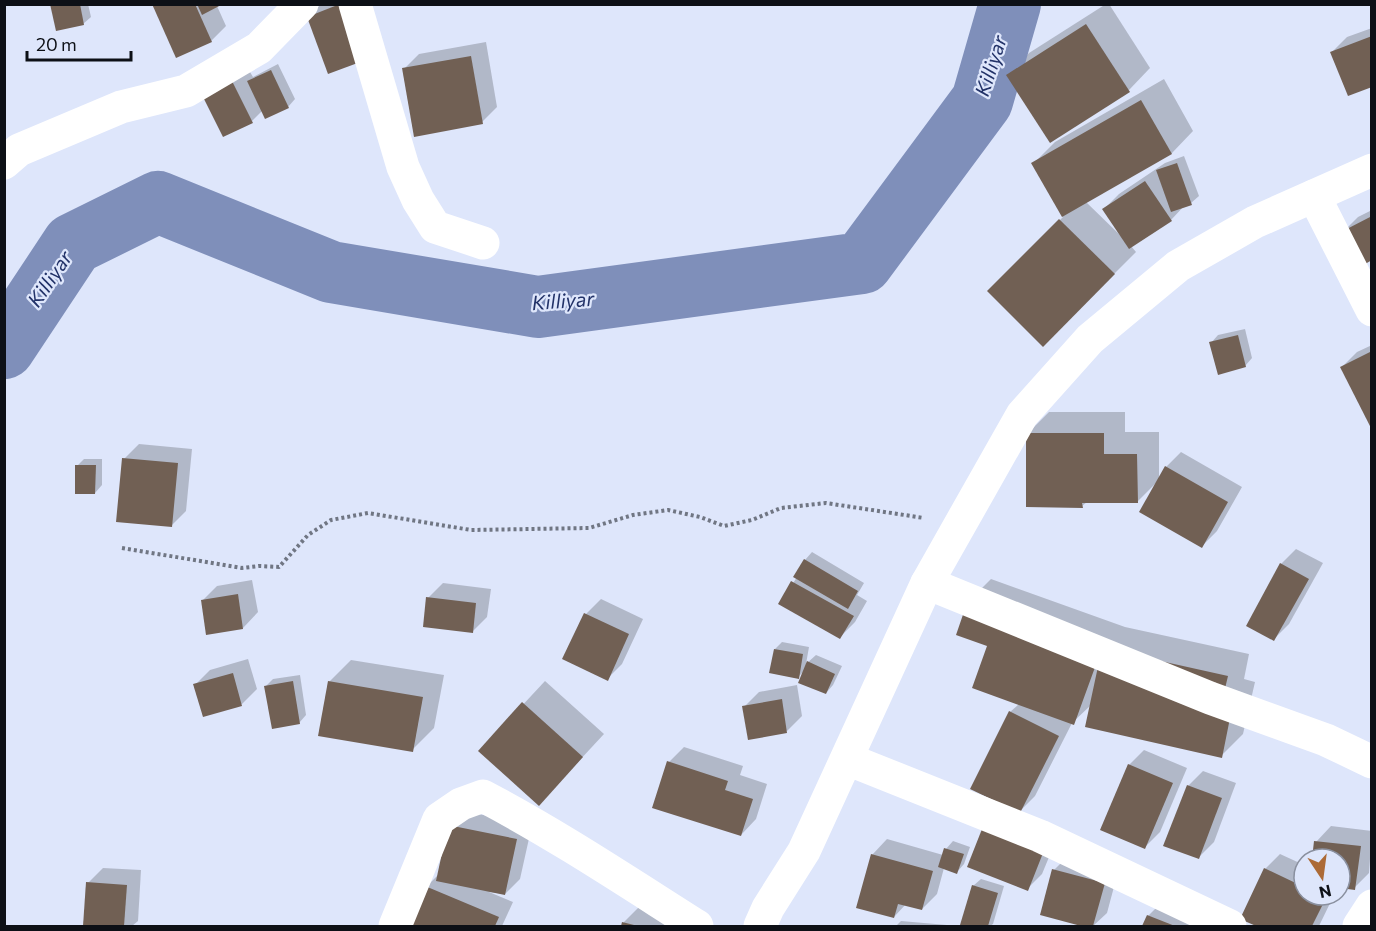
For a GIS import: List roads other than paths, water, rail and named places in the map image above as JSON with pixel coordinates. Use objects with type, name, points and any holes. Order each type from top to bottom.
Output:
[{"type":"street","points":[[4,163],[19,150],[121,107],[186,91],[259,48],[302,4]]},
{"type":"street","points":[[355,4],[404,167],[418,200],[435,227],[483,243]]},
{"type":"street","points":[[760,927],[804,851],[927,583],[1022,415],[1090,339],[1178,266],[1255,222],[1371,170]]},
{"type":"street","points":[[1314,196],[1371,310]]},
{"type":"street","points":[[927,583],[1210,698],[1326,740],[1371,762]]},
{"type":"street","points":[[847,759],[1040,836],[1230,927]]},
{"type":"street","points":[[395,927],[439,819],[461,804],[483,796],[520,815],[697,927]]},
{"type":"street","points":[[1359,927],[1371,906]]},
{"type":"waterway","name":"Killiyar","points":[[4,348],[73,244],[158,202],[331,272],[538,307],[862,263],[982,101],[1010,4]]}]
